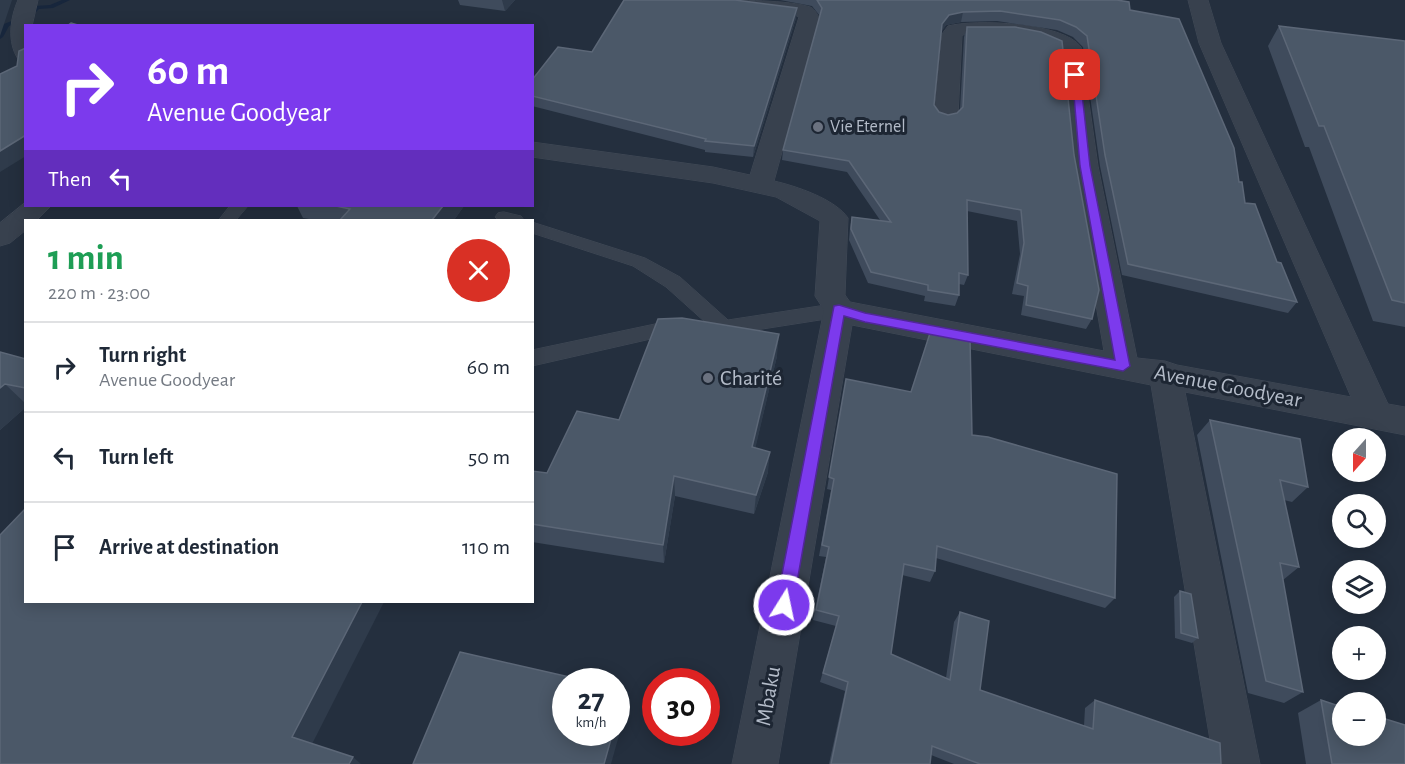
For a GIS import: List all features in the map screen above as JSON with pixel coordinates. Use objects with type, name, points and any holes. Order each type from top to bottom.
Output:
[{"type":"street","points":[[722,0],[795,9],[804,11],[809,17],[760,186]]},
{"type":"street","points":[[1198,0],[1210,44],[1390,418]]},
{"type":"street","points":[[0,17],[17,21],[23,66]]},
{"type":"street","points":[[946,116],[952,34],[955,30],[971,26],[1050,36],[1066,42],[1070,47],[1085,166],[1123,366]]},
{"type":"street","points":[[534,149],[713,175],[784,191],[812,204],[834,218],[830,296],[839,310]]},
{"type":"street","points":[[0,237],[37,207]]},
{"type":"street","name":"Avenue Goodyear","points":[[839,310],[865,318],[1165,373],[1390,418]]},
{"type":"street","name":"Mbaku","points":[[755,764],[839,310]]},
{"type":"street","points":[[1165,373],[1237,764]]},
{"type":"lane","points":[[228,219],[238,207]]},
{"type":"lane","points":[[534,227],[639,262],[673,282],[724,327]]},
{"type":"lane","points":[[534,358],[655,331],[724,327],[839,310]]},
{"type":"building","points":[[624,0],[735,0],[797,8],[754,146],[705,141],[706,139],[534,96],[534,77],[558,47],[592,52]]},
{"type":"building","points":[[817,0],[1117,0],[1129,2],[1130,10],[1179,19],[1234,148],[1245,203],[1255,204],[1277,262],[1281,263],[1297,302],[1128,264],[1105,155],[1087,36],[1076,27],[1060,20],[1000,11],[963,12],[949,15],[942,24],[934,105],[939,112],[948,115],[957,113],[963,107],[967,27],[1015,27],[1041,32],[1062,41],[1074,155],[1099,290],[1092,319],[1026,305],[1028,286],[1017,283],[1024,243],[1021,210],[967,200],[968,275],[959,273],[959,295],[928,290],[928,285],[871,272],[851,229],[852,217],[891,222],[849,161],[783,150],[822,8]]},
{"type":"building","points":[[1279,26],[1405,41],[1405,303],[1392,300],[1324,126],[1319,126]]},
{"type":"building","points":[[24,49],[24,136],[0,151],[0,74],[17,66],[19,51]]},
{"type":"building","points":[[341,207],[442,207],[433,219],[341,219],[350,209]]},
{"type":"building","points":[[682,318],[779,334],[752,447],[770,452],[756,495],[674,476],[663,545],[534,524],[534,471],[547,473],[577,411],[619,420],[658,319]]},
{"type":"building","points":[[931,330],[970,338],[972,435],[988,437],[1117,474],[1115,598],[937,546],[935,571],[904,564],[891,654],[950,680],[960,612],[989,621],[980,690],[1093,729],[1095,700],[1220,743],[1221,764],[980,764],[932,746],[930,764],[831,764],[848,682],[823,673],[839,616],[816,610],[829,547],[822,545],[834,479],[829,477],[846,379],[911,392]]},
{"type":"building","points":[[0,352],[24,358],[24,388],[5,384],[0,388]]},
{"type":"building","points":[[1210,420],[1300,439],[1308,487],[1280,480],[1299,567],[1280,563],[1303,692],[1266,681]]},
{"type":"building","points":[[24,510],[24,603],[361,603],[292,737],[353,757],[349,764],[0,764],[0,535]]},
{"type":"building","points":[[1180,591],[1191,594],[1198,638],[1181,633]]},
{"type":"building","points":[[460,652],[552,673],[552,746],[609,746],[604,764],[413,764]]},
{"type":"building","points":[[1321,700],[1332,704],[1332,746],[1386,746],[1386,719],[1405,725],[1405,764],[1332,764]]},
{"type":"waterway","points":[[0,37],[6,25],[29,16],[37,7],[51,7],[67,0]]},
{"type":"place","name":"Vie Eternel","points":[[818,127]]},
{"type":"place","name":"Charité","points":[[708,378]]},
{"type":"route","points":[[784,605],[839,310],[865,318],[1123,366],[1085,166],[1075,75]]}]
